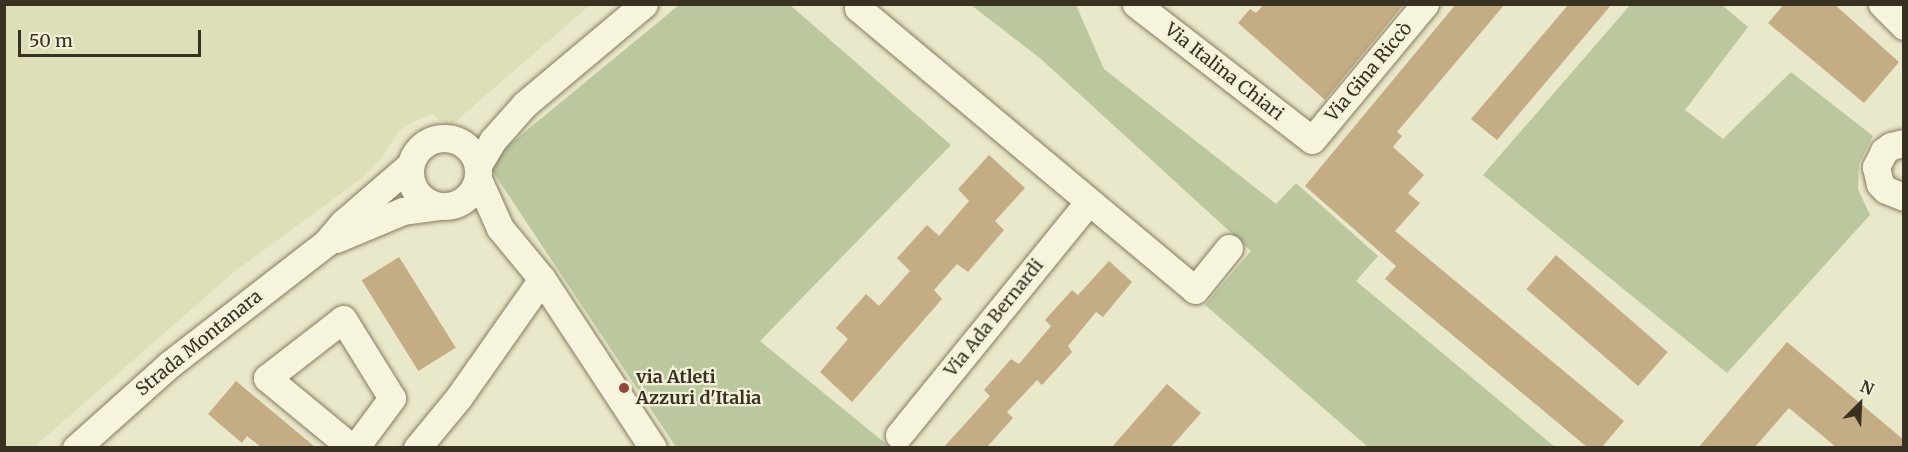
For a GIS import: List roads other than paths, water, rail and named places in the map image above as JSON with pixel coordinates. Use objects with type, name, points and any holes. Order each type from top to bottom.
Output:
[{"type":"street","points":[[445,206],[465,199],[493,140],[525,104],[644,4]]},
{"type":"street","name":"Via Italina Chiari","points":[[1136,4],[1312,140]]},
{"type":"street","name":"Via Gina Riccò","points":[[1312,140],[1425,4]]},
{"type":"street","points":[[1882,4],[1904,26]]},
{"type":"street","points":[[858,6],[1195,290],[1228,248]]},
{"type":"street","points":[[500,228],[421,197],[412,187],[409,166],[413,155],[422,145],[436,138],[455,139],[525,104]]},
{"type":"street","points":[[455,139],[470,150],[500,228],[542,279],[653,447]]},
{"type":"street","points":[[1904,143],[1891,146],[1884,151],[1876,167],[1880,184],[1886,190],[1904,197]]},
{"type":"street","name":"Strada Montanara","points":[[76,447],[170,364],[326,243],[343,223],[409,166]]},
{"type":"street","name":"Via Ada Bernardi","points":[[899,435],[1089,201]]},
{"type":"street","name":"Strada Montanara","points":[[326,243],[403,211],[445,206]]},
{"type":"street","points":[[417,447],[459,397],[542,279]]},
{"type":"street","points":[[343,319],[392,398],[354,447],[267,378],[343,319]]},
{"type":"place","name":"via Atleti Azzuri d'Italia","points":[[624,388]]}]
